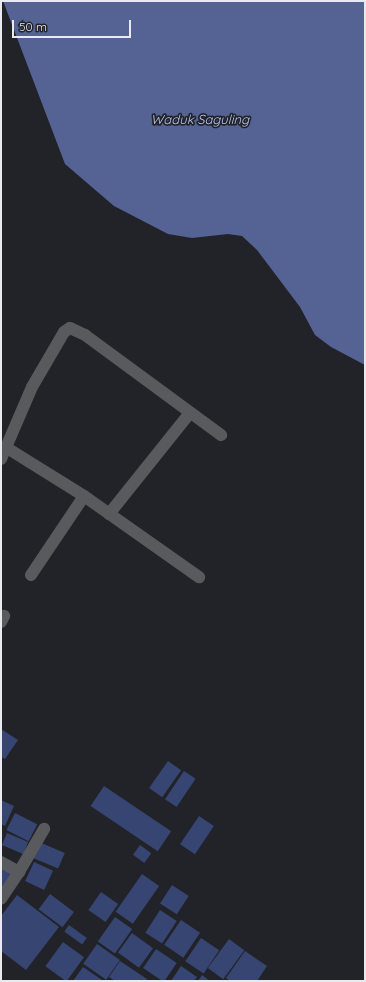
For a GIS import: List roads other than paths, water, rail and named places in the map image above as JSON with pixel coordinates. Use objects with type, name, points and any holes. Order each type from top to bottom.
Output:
[{"type":"street","points":[[1,459],[32,387],[64,332],[70,328],[85,335],[222,435]]},
{"type":"street","points":[[109,514],[190,413]]},
{"type":"street","points":[[7,448],[84,496],[199,577]]},
{"type":"street","points":[[31,575],[84,496]]},
{"type":"street","points":[[1,900],[44,829]]},
{"type":"street","points":[[1,862],[19,872]]},
{"type":"water","name":"Waduk Saguling","points":[[3,1],[365,1],[365,365],[331,347],[315,335],[300,307],[257,250],[242,236],[228,234],[192,238],[168,234],[114,206],[65,164]]}]
